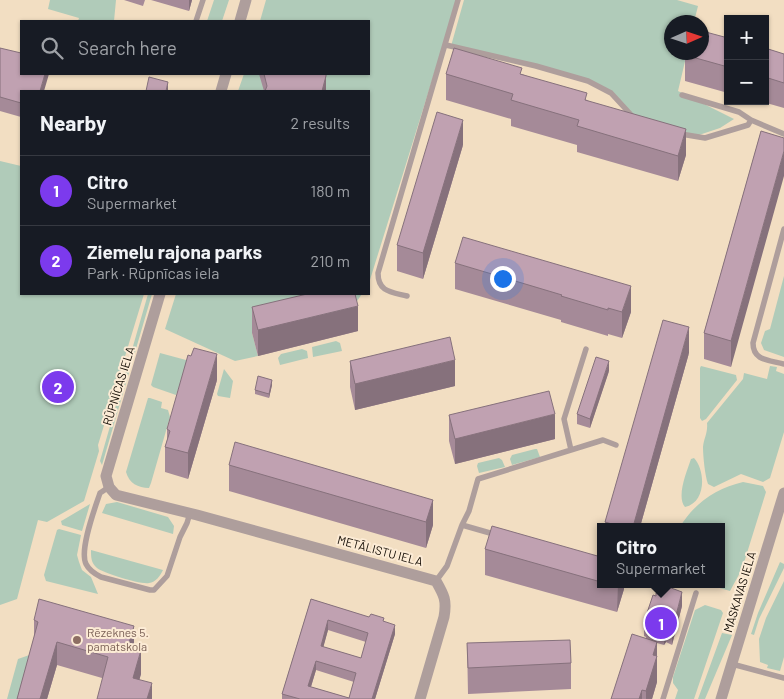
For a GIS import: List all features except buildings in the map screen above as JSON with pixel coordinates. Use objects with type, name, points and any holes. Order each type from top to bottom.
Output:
[{"type":"street","points":[[240,20],[246,0]]},
{"type":"street","points":[[221,90],[226,75]]},
{"type":"street","name":"RŪPNĪCAS IELA","points":[[109,487],[106,476],[160,295]]},
{"type":"street","name":"METĀLISTU IELA","points":[[109,487],[116,495],[193,514],[436,581]]},
{"type":"street","name":"MASKAVAS IELA","points":[[722,699],[784,493]]},
{"type":"street","points":[[420,699],[444,617],[446,604],[444,594],[436,581]]},
{"type":"lane","points":[[196,20],[203,0]]},
{"type":"lane","points":[[407,296],[384,290],[378,282],[378,273],[458,0]]},
{"type":"lane","points":[[446,44],[588,81],[611,94],[635,120],[642,122]]},
{"type":"lane","points":[[682,94],[740,112],[750,120],[784,134]]},
{"type":"lane","points":[[675,132],[705,138],[748,125],[750,120]]},
{"type":"lane","points":[[784,229],[753,343],[753,351],[758,357],[784,364]]},
{"type":"lane","points":[[571,450],[564,419],[586,349]]},
{"type":"lane","points":[[436,581],[447,566],[469,511],[478,479],[603,440],[616,445]]},
{"type":"lane","points":[[109,487],[100,493],[84,551],[86,564],[101,577],[154,590],[167,576],[180,537],[193,514]]},
{"type":"lane","points":[[462,525],[500,536]]},
{"type":"lane","points":[[663,699],[696,593]]},
{"type":"lane","points":[[732,664],[784,678]]},
{"type":"green space","points":[[50,0],[116,0],[114,20],[78,20],[79,18],[48,9]]},
{"type":"green space","points":[[214,0],[229,0],[222,20],[207,20]]},
{"type":"green space","points":[[266,0],[457,0],[370,280],[370,90],[238,90],[244,75],[370,75],[370,20],[260,20]]},
{"type":"green space","points":[[464,0],[677,0],[698,6],[696,15],[664,15],[664,60],[685,60],[678,91],[734,119],[720,128],[693,137],[635,120],[611,93],[588,81],[451,46]]},
{"type":"green space","points":[[0,161],[20,166],[20,295],[144,295],[98,445],[99,451],[84,501],[47,522],[38,520],[17,599],[0,605]]},
{"type":"green space","points":[[784,276],[784,357],[764,350],[761,343],[765,331],[770,329]]},
{"type":"green space","points":[[148,295],[152,295],[102,465],[100,461]]},
{"type":"green space","points":[[176,295],[361,295],[352,308],[252,333],[258,356],[235,361],[165,329]]},
{"type":"green space","points":[[336,341],[340,343],[342,351],[313,357],[312,347]]},
{"type":"green space","points":[[302,349],[307,351],[308,358],[280,365],[278,358],[281,354]]},
{"type":"green space","points":[[160,353],[188,362],[176,395],[151,385]]},
{"type":"green space","points":[[701,366],[736,375],[737,380],[706,419],[702,421],[700,418]]},
{"type":"green space","points":[[770,366],[777,367],[776,371],[784,374],[784,432],[770,478],[763,482],[741,474],[714,487],[708,484],[704,461],[703,447],[707,423],[743,379],[744,373],[767,379]]},
{"type":"green space","points":[[224,369],[233,381],[230,398],[218,396],[217,394]]},
{"type":"green space","points":[[148,398],[162,402],[161,408],[168,410],[170,417],[149,488],[134,484],[126,472]]},
{"type":"green space","points":[[537,449],[540,457],[512,465],[510,459],[512,455]]},
{"type":"green space","points":[[499,458],[505,467],[479,473],[478,463]]},
{"type":"green space","points":[[694,458],[701,471],[702,486],[697,499],[685,507],[682,497],[683,484],[691,459]]},
{"type":"green space","points":[[743,482],[763,486],[766,492],[742,569],[730,591],[720,588],[725,588],[725,523],[683,523],[699,504],[715,493]]},
{"type":"green space","points":[[117,502],[168,517],[174,526],[173,534],[102,513],[106,504]]},
{"type":"green space","points":[[90,504],[82,531],[62,525],[61,521]]},
{"type":"green space","points":[[57,530],[81,535],[77,555],[79,562],[82,570],[91,577],[98,594],[46,581],[44,575]]},
{"type":"green space","points":[[91,550],[163,570],[158,578],[151,582],[145,583],[131,580],[97,568],[92,562]]},
{"type":"green space","points":[[780,562],[784,564],[784,568],[759,619],[754,635],[751,634],[758,613]]},
{"type":"green space","points":[[784,581],[784,657],[780,671],[767,668],[768,665],[760,662],[759,639],[766,618]]},
{"type":"green space","points":[[705,605],[721,610],[723,613],[694,699],[675,699],[678,690],[673,683],[673,677],[695,610]]},
{"type":"green space","points":[[722,633],[732,635],[705,699],[698,699]]},
{"type":"green space","points":[[35,653],[22,699],[7,699],[18,659]]},
{"type":"place","name":"Ziemeļu rajona parks","points":[[58,387]]},
{"type":"place","name":"Citro","points":[[661,623]]},
{"type":"place","name":"Rēzeknes 5. pamatskola","points":[[77,640]]}]
